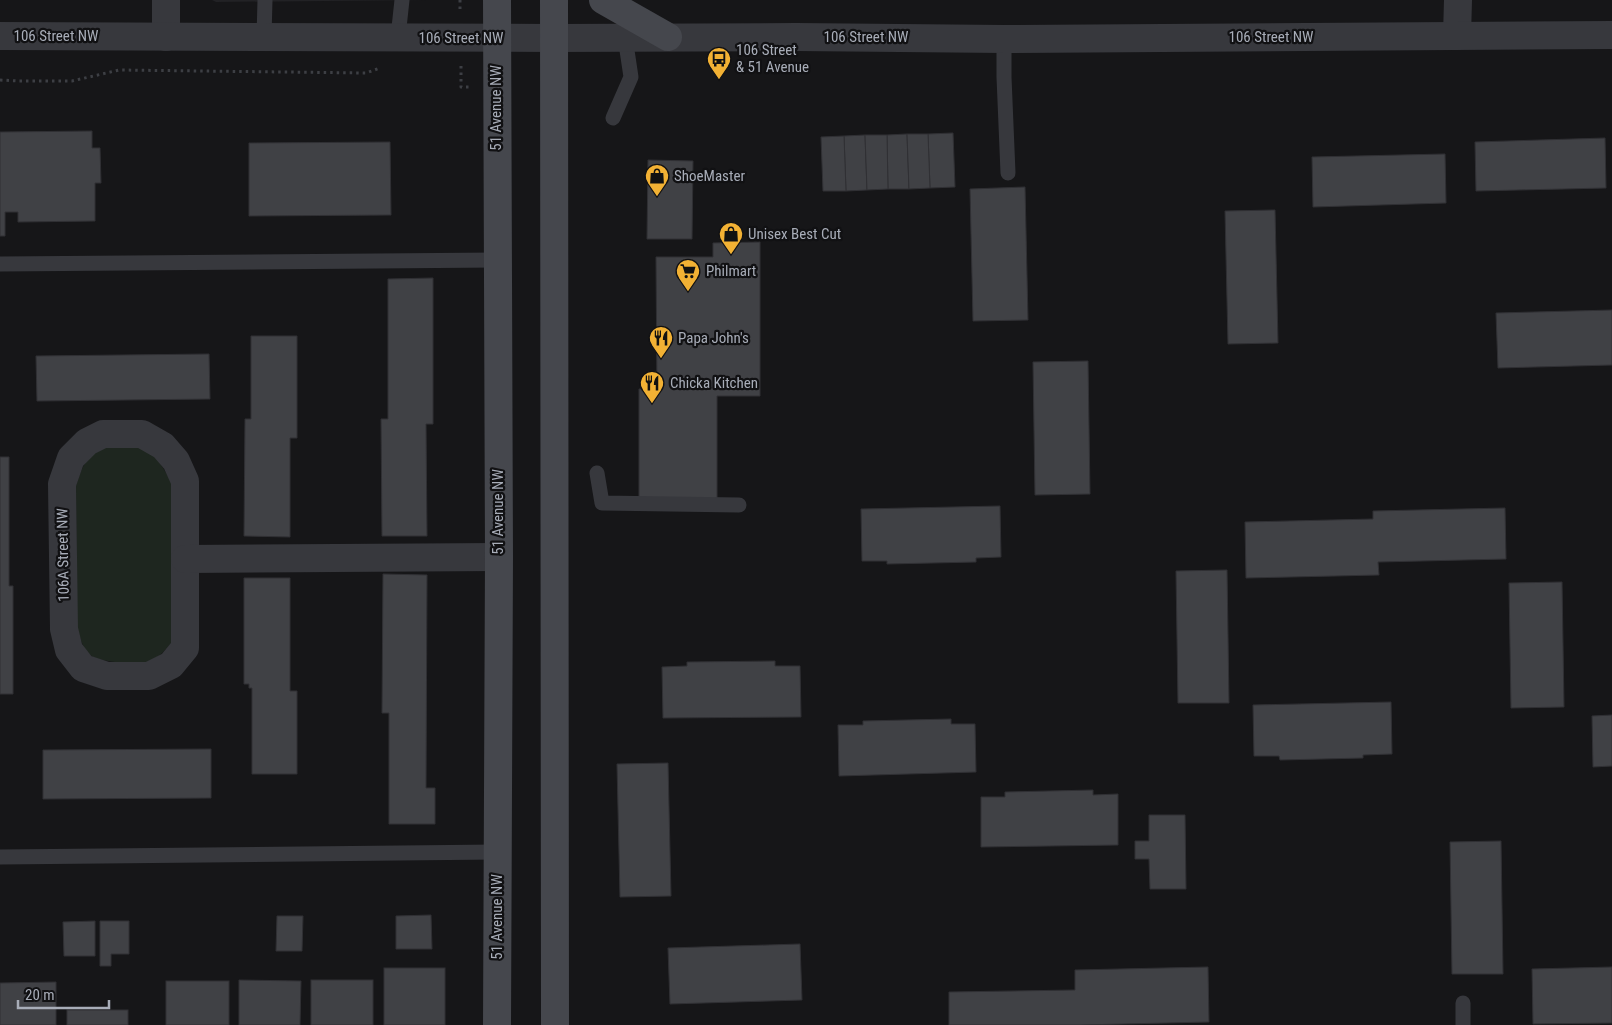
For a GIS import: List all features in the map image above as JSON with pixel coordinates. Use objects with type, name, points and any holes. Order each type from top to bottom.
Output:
[{"type":"main road","name":"51 Avenue NW","points":[[496,0],[499,557],[497,1025]]},
{"type":"main road","points":[[554,0],[556,1025]]},
{"type":"main road","points":[[603,0],[668,37]]},
{"type":"street","points":[[166,0],[166,37]]},
{"type":"street","points":[[1457,36],[1458,0]]},
{"type":"street","name":"106 Street NW","points":[[0,36],[1004,39],[1612,35]]},
{"type":"street","name":"106A Street NW","points":[[103,434],[142,434],[163,446],[176,461],[185,481],[185,559],[185,648],[171,665],[149,676],[106,676],[83,668],[69,650],[64,628],[62,484],[71,458],[87,442],[103,434]]},
{"type":"street","points":[[185,559],[499,557]]},
{"type":"lane","points":[[264,37],[265,0]]},
{"type":"lane","points":[[398,38],[402,0]]},
{"type":"lane","points":[[613,118],[631,77],[625,38]]},
{"type":"lane","points":[[1004,39],[1008,174]]},
{"type":"lane","points":[[0,264],[497,260]]},
{"type":"lane","points":[[596,473],[602,503],[739,504]]},
{"type":"lane","points":[[0,857],[497,852]]},
{"type":"lane","points":[[1463,1003],[1463,1025]]},
{"type":"path","points":[[0,80],[72,81],[119,70],[366,73],[384,67]]},
{"type":"shaded area","points":[[212,0],[427,0],[216,2]]},
{"type":"shaded area","points":[[130,446],[144,449],[159,462],[172,484],[172,642],[161,654],[147,662],[120,662],[93,657],[84,647],[77,626],[76,486],[89,458],[106,447]]},
{"type":"building","points":[[92,131],[92,148],[100,148],[101,183],[95,183],[95,221],[18,222],[18,212],[5,212],[5,236],[0,236],[0,132]]},
{"type":"building","points":[[953,133],[955,187],[930,188],[928,134]]},
{"type":"building","points":[[907,134],[909,189],[888,189],[887,135]]},
{"type":"building","points":[[907,134],[928,134],[930,188],[909,189]]},
{"type":"building","points":[[865,135],[867,190],[846,191],[844,136]]},
{"type":"building","points":[[865,135],[887,135],[888,189],[867,190]]},
{"type":"building","points":[[844,136],[846,191],[823,191],[821,137]]},
{"type":"building","points":[[1605,138],[1606,188],[1476,191],[1475,142]]},
{"type":"building","points":[[390,142],[391,215],[249,216],[249,143]]},
{"type":"building","points":[[1445,154],[1446,203],[1313,207],[1312,157]]},
{"type":"building","points":[[648,160],[693,161],[692,239],[647,239]]},
{"type":"building","points":[[1025,187],[1028,320],[973,321],[970,189]]},
{"type":"building","points":[[1275,210],[1278,343],[1228,344],[1225,211]]},
{"type":"building","points":[[760,242],[760,396],[717,396],[717,499],[639,499],[639,389],[657,389],[656,257],[713,257],[713,243]]},
{"type":"building","points":[[433,278],[433,424],[426,424],[427,536],[382,536],[381,419],[388,419],[388,279]]},
{"type":"building","points":[[1612,310],[1612,365],[1498,368],[1496,313]]},
{"type":"building","points":[[251,336],[297,336],[297,438],[290,438],[290,537],[244,536],[245,419],[251,419]]},
{"type":"building","points":[[209,354],[210,399],[37,401],[36,356]]},
{"type":"building","points":[[1088,361],[1090,494],[1035,495],[1033,362]]},
{"type":"building","points":[[0,457],[9,457],[9,586],[13,586],[13,694],[0,694]]},
{"type":"building","points":[[1000,506],[1001,557],[976,558],[976,562],[887,564],[887,561],[862,561],[861,509]]},
{"type":"building","points":[[1505,508],[1506,559],[1378,562],[1379,575],[1246,578],[1245,522],[1373,519],[1373,511]]},
{"type":"building","points":[[1227,570],[1229,703],[1178,703],[1176,571]]},
{"type":"building","points":[[383,574],[427,575],[426,788],[435,788],[435,824],[389,824],[389,713],[382,713]]},
{"type":"building","points":[[244,578],[290,578],[290,691],[297,691],[297,774],[252,774],[252,688],[249,688],[249,684],[244,684]]},
{"type":"building","points":[[1562,582],[1564,707],[1511,708],[1509,583]]},
{"type":"building","points":[[775,661],[775,666],[800,666],[801,717],[663,718],[662,667],[687,666],[687,662]]},
{"type":"building","points":[[1391,702],[1392,754],[1363,755],[1363,758],[1280,760],[1279,756],[1254,756],[1253,705]]},
{"type":"building","points":[[1612,715],[1612,766],[1593,767],[1592,716]]},
{"type":"building","points":[[951,719],[951,724],[975,724],[976,772],[839,776],[838,725],[863,725],[863,721]]},
{"type":"building","points":[[211,749],[211,798],[43,799],[43,750]]},
{"type":"building","points":[[668,763],[671,896],[620,897],[617,764]]},
{"type":"building","points":[[1093,790],[1093,795],[1118,794],[1118,845],[981,847],[981,797],[1005,797],[1005,792]]},
{"type":"building","points":[[1149,815],[1185,815],[1186,889],[1150,889],[1149,859],[1135,859],[1135,841],[1149,841]]},
{"type":"building","points":[[1501,841],[1503,974],[1452,974],[1450,842]]},
{"type":"building","points":[[431,915],[432,949],[396,949],[396,916]]},
{"type":"building","points":[[277,916],[303,916],[302,951],[276,951]]},
{"type":"building","points":[[95,921],[95,956],[64,956],[63,922]]},
{"type":"building","points":[[100,921],[129,921],[129,954],[111,954],[111,966],[100,966]]},
{"type":"building","points":[[800,944],[802,1000],[670,1004],[668,948]]},
{"type":"building","points":[[1208,967],[1209,1022],[1081,1025],[949,1025],[949,992],[1075,990],[1075,970]]},
{"type":"building","points":[[1612,967],[1612,1023],[1533,1024],[1532,969]]},
{"type":"building","points":[[384,968],[445,968],[445,1025],[384,1025]]},
{"type":"building","points":[[239,980],[301,981],[300,1025],[239,1025]]},
{"type":"building","points":[[311,980],[373,980],[373,1025],[311,1025]]},
{"type":"building","points":[[166,981],[229,981],[229,1025],[166,1025]]},
{"type":"building","points":[[56,982],[56,1025],[0,1025],[0,983]]},
{"type":"building","points":[[67,1010],[128,1010],[128,1025],[67,1025]]},
{"type":"place","name":"106 Street & 51 Avenue","points":[[719,80]]},
{"type":"place","name":"ShoeMaster","points":[[657,197]]},
{"type":"place","name":"Unisex Best Cut","points":[[731,255]]},
{"type":"place","name":"Philmart","points":[[688,292]]},
{"type":"place","name":"Papa John's","points":[[661,359]]},
{"type":"place","name":"Chicka Kitchen","points":[[652,404]]}]
